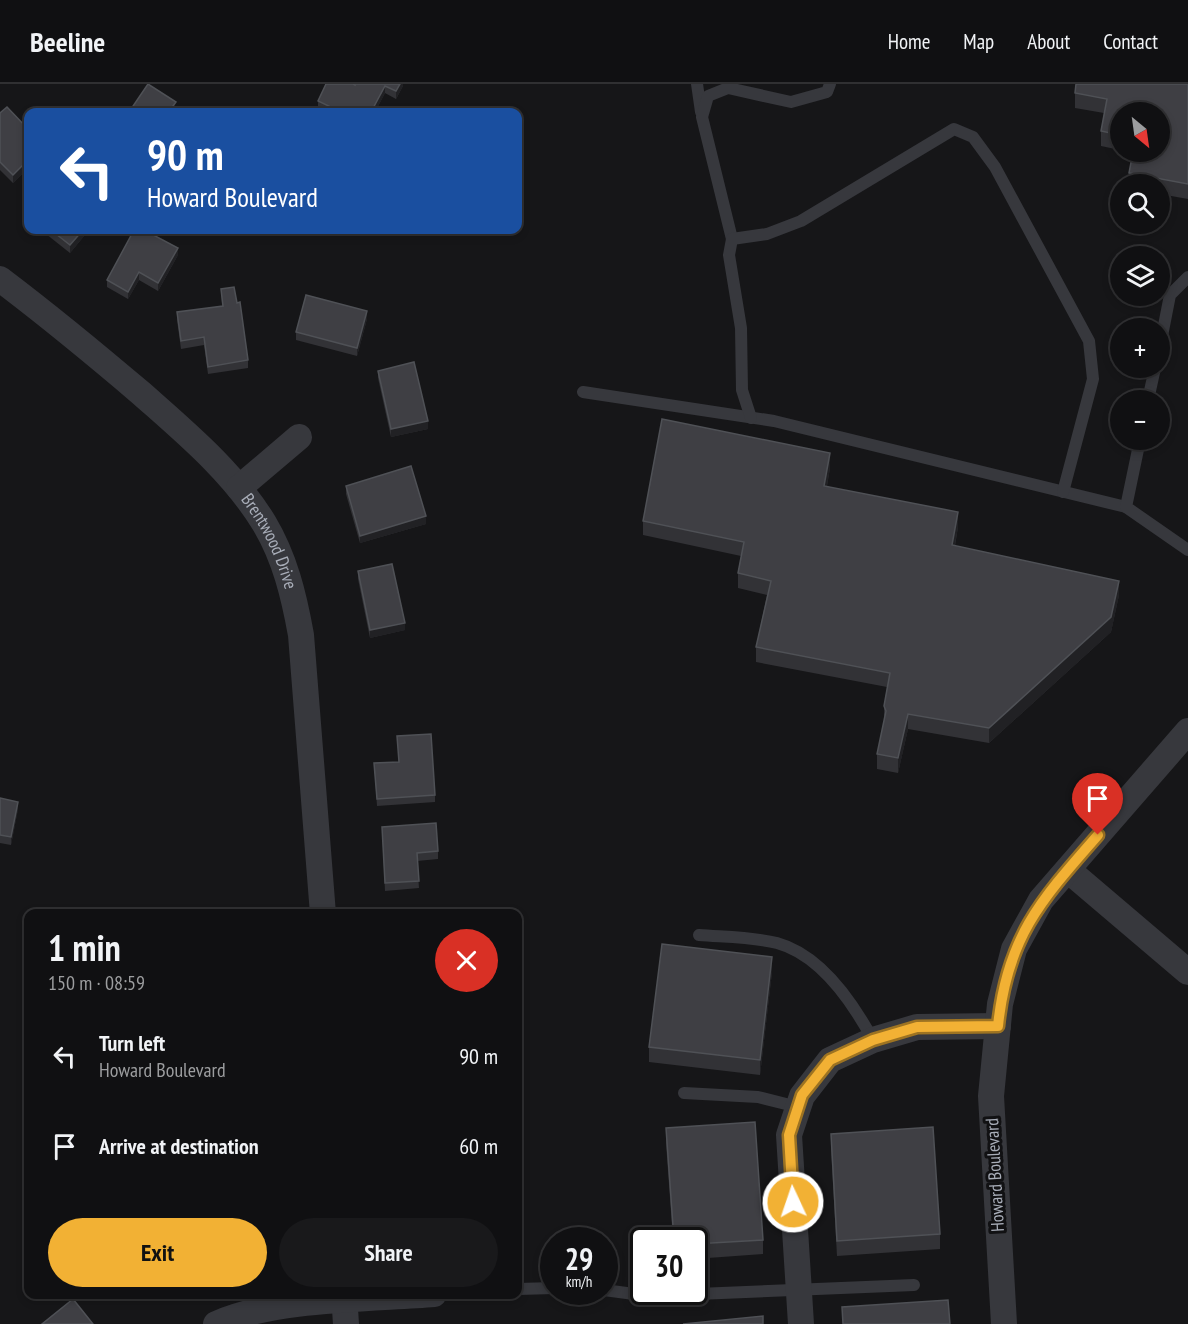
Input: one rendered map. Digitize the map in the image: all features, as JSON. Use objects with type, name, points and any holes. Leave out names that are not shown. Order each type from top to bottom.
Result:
[{"type":"street","name":"Brentwood Drive","points":[[0,279],[93,352],[179,427],[238,488],[264,523],[283,562],[294,596],[302,647],[323,909]]},
{"type":"street","points":[[238,488],[299,437]]},
{"type":"street","name":"Howard Boulevard","points":[[1004,1324],[991,1096],[1000,1004],[1014,949],[1041,900],[1188,731]]},
{"type":"street","points":[[1068,870],[1188,972]]},
{"type":"street","points":[[801,1324],[789,1135],[802,1095],[830,1060],[873,1040],[917,1027],[998,1026]]},
{"type":"street","points":[[216,1324],[236,1315],[259,1311],[345,1306],[397,1299]]},
{"type":"lane","points":[[697,84],[702,117],[732,239],[729,255],[741,328],[742,390],[751,418]]},
{"type":"lane","points":[[702,117],[708,96],[728,88],[791,102],[827,92],[830,84]]},
{"type":"lane","points":[[732,239],[767,234],[801,221],[954,129],[973,137],[995,167],[1089,341],[1093,379],[1063,492]]},
{"type":"lane","points":[[1165,318],[1170,295],[1188,278]]},
{"type":"lane","points":[[583,393],[774,421],[1126,507],[1188,550]]},
{"type":"lane","points":[[1126,507],[1138,450]]},
{"type":"lane","points":[[699,935],[777,943],[794,950],[815,965],[841,992],[862,1020],[873,1040]]},
{"type":"lane","points":[[684,1093],[758,1097],[798,1107]]},
{"type":"lane","points":[[618,1292],[648,1296],[914,1285]]},
{"type":"lane","points":[[522,1289],[540,1288]]},
{"type":"building","points":[[148,84],[176,102],[173,106],[176,108],[132,108]]},
{"type":"building","points":[[326,84],[400,84],[396,91],[385,86],[373,108],[333,108],[318,101]]},
{"type":"building","points":[[1076,84],[1188,84],[1188,184],[1170,181],[1170,174],[1129,173],[1131,162],[1170,162],[1170,102],[1110,102],[1110,133],[1101,131],[1107,99],[1075,93]]},
{"type":"building","points":[[7,107],[24,125],[24,164],[13,175],[0,162],[0,113]]},
{"type":"building","points":[[56,234],[80,234],[70,245]]},
{"type":"building","points":[[132,234],[152,234],[178,248],[158,283],[139,272],[128,292],[107,280]]},
{"type":"building","points":[[234,287],[237,303],[240,302],[248,360],[208,367],[204,337],[181,341],[177,312],[223,306],[221,289]]},
{"type":"building","points":[[306,295],[367,311],[357,348],[296,332]]},
{"type":"building","points":[[414,362],[428,421],[391,429],[378,371]]},
{"type":"building","points":[[662,419],[830,453],[824,486],[958,512],[952,545],[1119,581],[1111,617],[989,728],[908,714],[898,758],[877,754],[886,711],[884,706],[890,673],[756,647],[771,581],[738,573],[744,542],[643,521]]},
{"type":"building","points":[[411,466],[426,516],[360,536],[346,486]]},
{"type":"building","points":[[392,564],[405,623],[370,630],[358,571]]},
{"type":"building","points":[[431,734],[435,795],[377,799],[374,763],[399,762],[397,736]]},
{"type":"building","points":[[0,798],[18,802],[11,837],[0,835]]},
{"type":"building","points":[[436,823],[438,851],[417,853],[419,881],[385,883],[382,827]]},
{"type":"building","points":[[662,944],[772,957],[760,1060],[649,1047]]},
{"type":"building","points":[[755,1122],[763,1240],[708,1243],[708,1227],[673,1227],[666,1128]]},
{"type":"building","points":[[933,1127],[940,1234],[837,1241],[831,1134]]},
{"type":"building","points":[[73,1299],[93,1324],[42,1324]]},
{"type":"building","points":[[948,1300],[950,1324],[843,1324],[842,1307]]},
{"type":"building","points":[[763,1316],[763,1324],[683,1324]]},
{"type":"route","points":[[793,1202],[789,1135],[802,1095],[830,1060],[873,1040],[917,1027],[998,1026],[1000,1004],[1014,949],[1041,900],[1098,835]]}]
